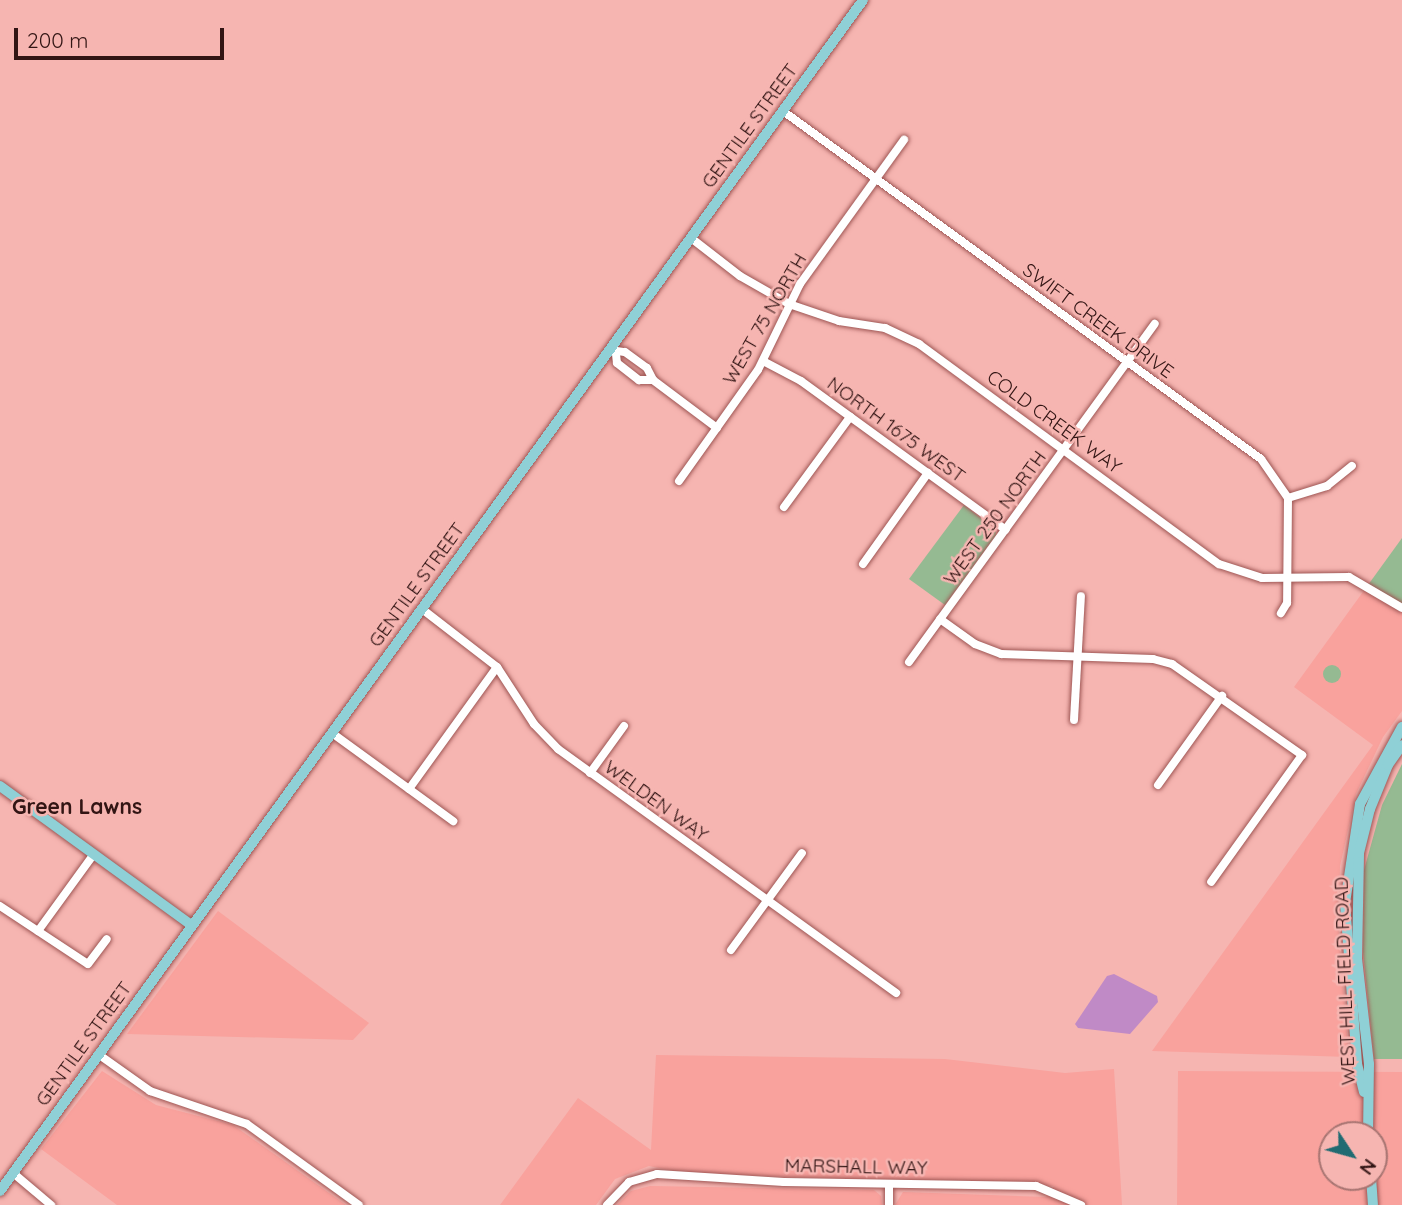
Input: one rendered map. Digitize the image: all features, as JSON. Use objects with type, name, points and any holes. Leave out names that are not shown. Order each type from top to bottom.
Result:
[{"type":"main road","name":"GENTILE STREET","points":[[0,1191],[191,925],[613,352],[691,238],[863,0]]},
{"type":"main road","name":"WEST HILL FIELD ROAD","points":[[1366,1099],[1357,1063],[1345,903],[1360,804],[1402,727]]},
{"type":"main road","name":"WEST HILL FIELD ROAD","points":[[1367,1121],[1369,1064],[1357,959],[1359,853],[1370,809],[1402,746]]},
{"type":"main road","points":[[0,786],[191,925]]},
{"type":"street","name":"SWIFT CREEK DRIVE","points":[[783,111],[1261,459],[1288,498]]},
{"type":"street","name":"WEST 75 NORTH","points":[[679,481],[763,361],[789,304],[904,140]]},
{"type":"street","name":"COLD CREEK WAY","points":[[691,238],[740,276],[789,304],[901,335],[1065,449],[1219,564],[1248,576],[1349,577],[1402,608]]},
{"type":"street","name":"WEST 250 NORTH","points":[[909,662],[1155,324]]},
{"type":"street","points":[[653,380],[639,380],[617,363],[613,352],[625,352],[647,368],[653,380],[717,428]]},
{"type":"street","name":"NORTH 1675 WEST","points":[[763,361],[801,381],[1006,530]]},
{"type":"street","points":[[784,507],[850,416]]},
{"type":"street","points":[[1281,613],[1287,603],[1288,498],[1346,480],[1352,466]]},
{"type":"street","points":[[863,564],[928,473]]},
{"type":"street","points":[[1074,720],[1081,596]]},
{"type":"street","name":"WELDEN WAY","points":[[422,609],[498,667],[534,724],[590,773],[896,993]]},
{"type":"street","points":[[940,619],[975,644],[1001,654],[1172,664],[1222,696],[1302,755],[1211,882]]},
{"type":"street","points":[[409,789],[498,667]]},
{"type":"street","points":[[1158,785],[1222,696]]},
{"type":"street","points":[[590,773],[624,726]]},
{"type":"street","points":[[332,733],[453,821]]},
{"type":"street","points":[[731,950],[802,853]]},
{"type":"street","points":[[38,931],[94,854]]},
{"type":"street","points":[[0,906],[88,964],[107,939]]},
{"type":"street","points":[[98,1054],[150,1091],[247,1124],[359,1205]]},
{"type":"street","points":[[13,1172],[51,1205]]},
{"type":"street","name":"MARSHALL WAY","points":[[607,1205],[629,1181],[657,1174],[889,1184],[1036,1186],[1081,1205]]},
{"type":"street","points":[[889,1184],[889,1205]]},
{"type":"shaded area","points":[[1368,585],[1402,608],[1402,711],[1383,737],[1356,794],[1340,866],[1338,923],[1349,1057],[1152,1051],[1373,745],[1294,687]]},
{"type":"shaded area","points":[[218,911],[369,1023],[353,1040],[127,1034]]},
{"type":"shaded area","points":[[1114,974],[1157,996],[1158,1002],[1130,1034],[1078,1028],[1075,1024],[1107,976]]},
{"type":"shaded area","points":[[656,1055],[945,1059],[1065,1073],[1114,1069],[1122,1205],[895,1205],[903,1192],[1046,1197],[1054,1186],[685,1173],[649,1166],[615,1179],[596,1205],[500,1205],[578,1098],[651,1150]]},
{"type":"shaded area","points":[[102,1071],[156,1105],[233,1125],[346,1205],[117,1205],[41,1149]]},
{"type":"shaded area","points":[[1178,1071],[1402,1072],[1402,1205],[1177,1205]]},
{"type":"shaded area","points":[[650,1186],[874,1190],[881,1196],[882,1205],[617,1205],[631,1191]]},
{"type":"green space","points":[[964,505],[995,529],[996,535],[945,605],[909,579]]},
{"type":"green space","points":[[1402,538],[1402,608],[1368,585]]},
{"type":"green space","points":[[1332,665],[1338,668],[1341,674],[1338,680],[1332,683],[1326,680],[1323,674],[1326,668]]},
{"type":"green space","points":[[1402,764],[1402,1059],[1374,1059],[1363,952],[1364,870],[1382,805]]},
{"type":"district","name":"Green Lawns","points":[[77,806]]}]
